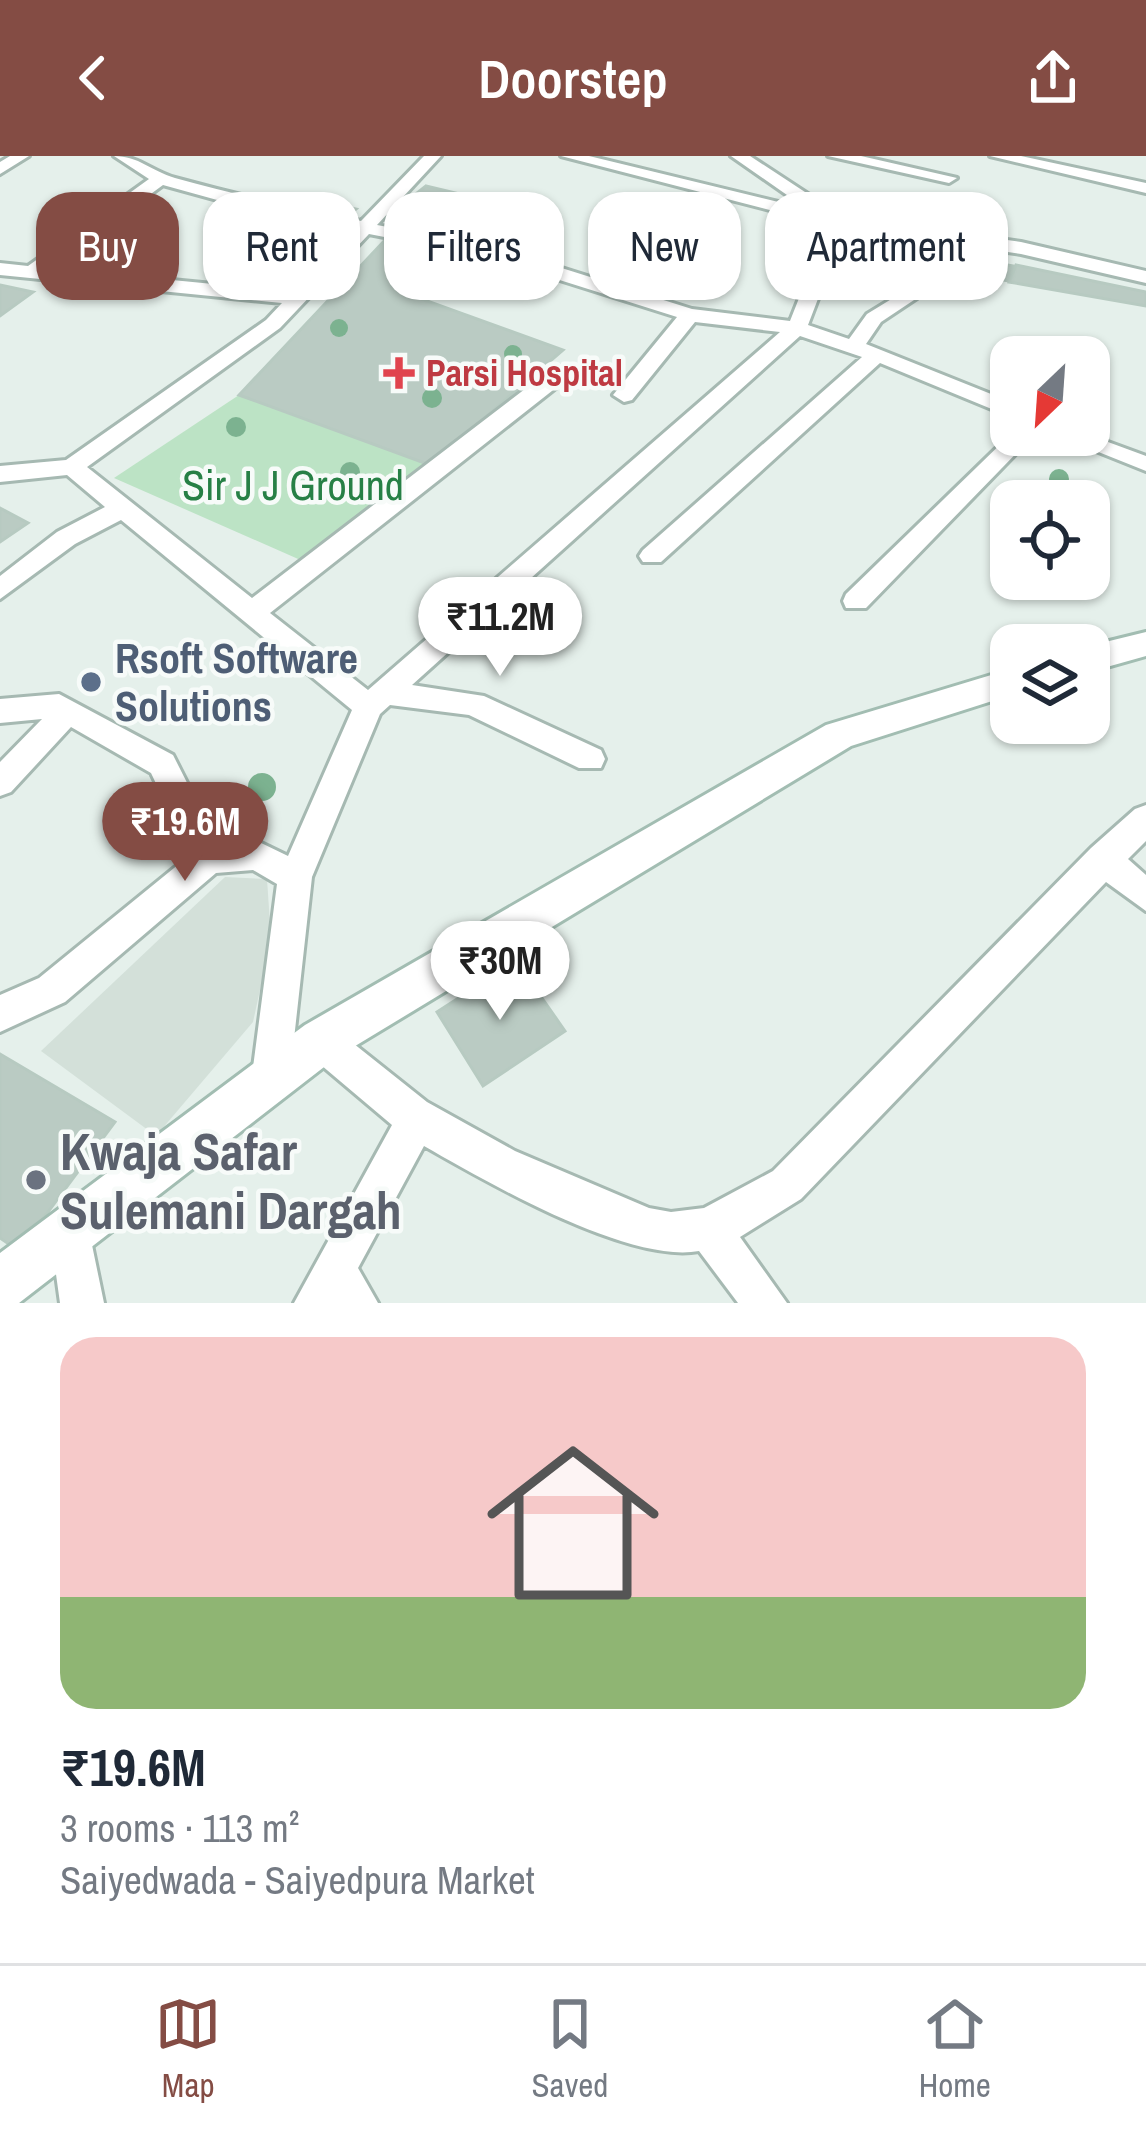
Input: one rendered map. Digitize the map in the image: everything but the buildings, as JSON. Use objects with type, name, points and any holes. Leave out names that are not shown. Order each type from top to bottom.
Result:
[{"type":"main road","points":[[1110,653],[1146,644]]},
{"type":"main road","points":[[0,1285],[321,1041],[839,735],[990,688]]},
{"type":"street","points":[[122,156],[160,178],[362,231],[491,253],[690,315],[797,328],[990,402]]},
{"type":"street","points":[[362,231],[433,156]]},
{"type":"street","points":[[569,156],[765,204]]},
{"type":"street","points":[[739,156],[793,192]]},
{"type":"street","points":[[836,156],[950,178]]},
{"type":"street","points":[[998,156],[1146,188]]},
{"type":"street","points":[[34,272],[160,178]]},
{"type":"street","points":[[1008,246],[1146,277]]},
{"type":"street","points":[[0,269],[203,289]]},
{"type":"street","points":[[0,474],[72,467],[273,324],[294,300]]},
{"type":"street","points":[[271,1075],[295,877],[375,700],[797,328],[808,300]]},
{"type":"street","points":[[652,556],[864,352],[874,318],[904,300]]},
{"type":"street","points":[[624,395],[690,315]]},
{"type":"street","points":[[251,613],[563,370]]},
{"type":"street","points":[[1110,451],[1146,464]]},
{"type":"street","points":[[856,601],[1002,456]]},
{"type":"street","points":[[72,467],[251,613],[375,700],[474,704],[590,759]]},
{"type":"street","points":[[0,590],[66,538],[123,508]]},
{"type":"street","points":[[0,711],[59,706],[162,764],[209,859]]},
{"type":"street","points":[[0,783],[68,711]]},
{"type":"street","points":[[321,1041],[417,1120],[618,1222],[667,1233],[708,1229],[744,1216],[787,1185],[1146,819]]},
{"type":"street","points":[[0,1013],[52,990],[209,859],[257,855],[295,877]]},
{"type":"street","points":[[1103,858],[1146,896]]},
{"type":"street","points":[[335,1292],[417,1120]]},
{"type":"street","points":[[708,1229],[765,1303]]},
{"type":"street","points":[[71,1231],[82,1303]]},
{"type":"shaded area","points":[[225,877],[267,879],[271,939],[253,1022],[156,1136],[41,1051]]},
{"type":"green space","name":"Sir J J Ground","points":[[239,395],[430,465],[305,562],[114,478]]},
{"type":"place","name":"Parsi Hospital","points":[[399,373]]},
{"type":"place","name":"Rsoft Software Solutions","points":[[91,682]]},
{"type":"place","name":"Kwaja Safar Sulemani Dargah","points":[[36,1180]]}]
